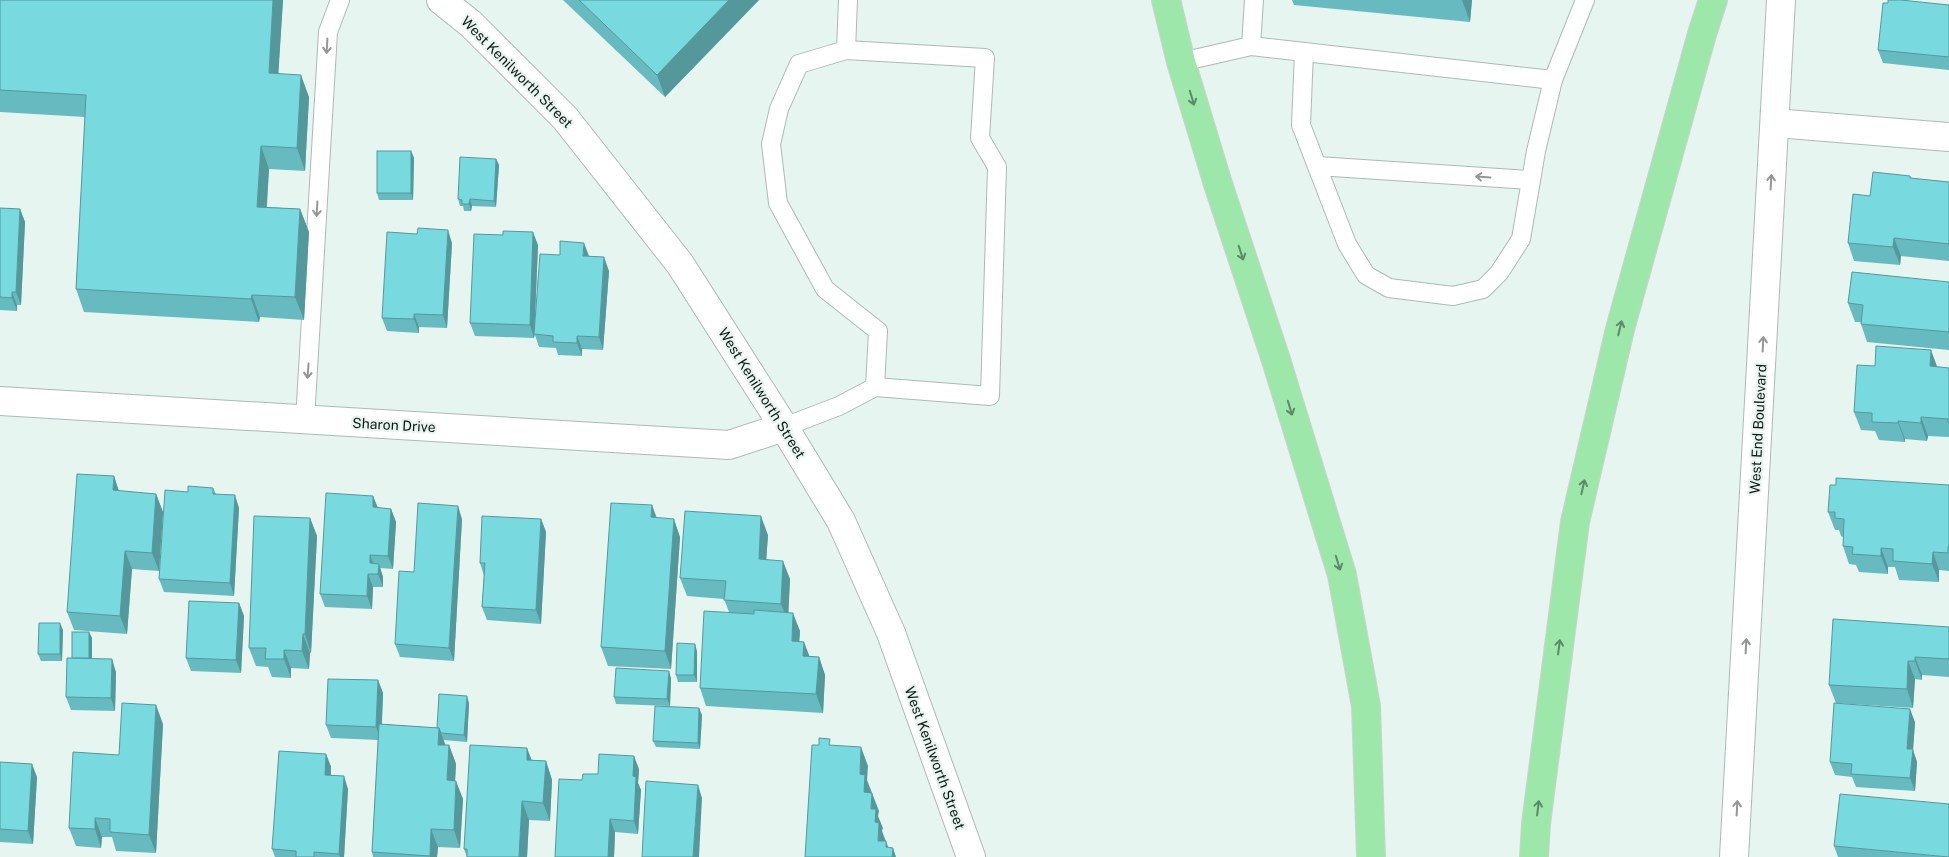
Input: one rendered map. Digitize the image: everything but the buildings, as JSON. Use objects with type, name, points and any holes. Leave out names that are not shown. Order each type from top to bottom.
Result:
[{"type":"highway","points":[[1166,0],[1218,184],[1276,360],[1342,574],[1366,706],[1371,857]]},
{"type":"highway","points":[[1534,857],[1536,824],[1575,522],[1620,329],[1713,0]]},
{"type":"street","name":"West Kenilworth Street","points":[[441,0],[472,24],[565,118],[680,264],[784,427],[841,521],[887,625],[971,857]]},
{"type":"street","name":"West End Boulevard","points":[[1734,857],[1781,0]]},
{"type":"street","points":[[1775,123],[1949,137]]},
{"type":"street","name":"Sharon Drive","points":[[0,401],[729,446],[784,427]]},
{"type":"lane","points":[[305,420],[328,32],[340,0]]},
{"type":"lane","points":[[846,50],[848,0]]},
{"type":"lane","points":[[1250,46],[1254,0]]},
{"type":"lane","points":[[1304,52],[1301,125],[1347,244],[1366,275],[1389,288],[1453,296],[1482,289],[1499,273],[1521,239],[1531,180],[1553,80],[1585,0]]},
{"type":"lane","points":[[1182,62],[1250,46],[1553,80]]},
{"type":"lane","points":[[784,427],[839,406],[875,387],[990,396],[997,167],[980,138],[985,58],[846,50],[799,64],[779,109],[771,144],[778,203],[825,289],[878,331],[875,387]]},
{"type":"lane","points":[[1317,166],[1531,180]]}]
